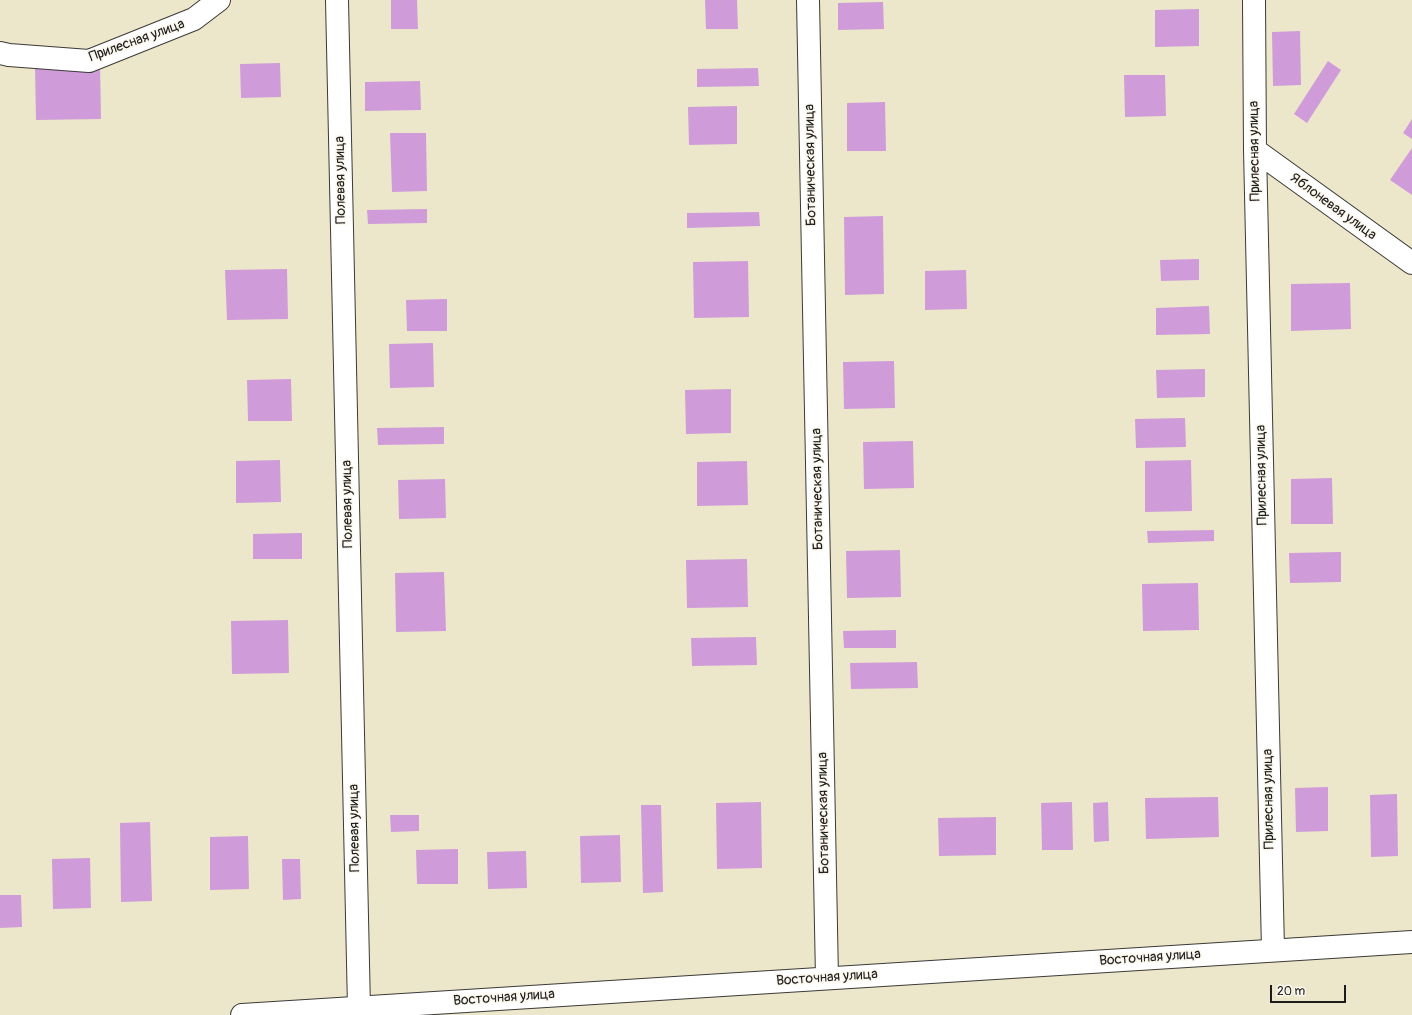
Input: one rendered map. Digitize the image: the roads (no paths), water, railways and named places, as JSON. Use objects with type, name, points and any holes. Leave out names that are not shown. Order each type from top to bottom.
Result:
[{"type":"street","name":"Прилесная улица","points":[[0,53],[90,61],[194,19],[219,0]]},
{"type":"street","name":"Полевая улица","points":[[337,0],[359,1008]]},
{"type":"street","name":"Ботаническая улица","points":[[808,0],[827,978]]},
{"type":"street","name":"Прилесная улица","points":[[1254,0],[1254,150],[1273,950]]},
{"type":"street","name":"Яблоневая улица","points":[[1254,150],[1412,263]]},
{"type":"street","name":"Восточная улица","points":[[242,1015],[1412,942]]}]
